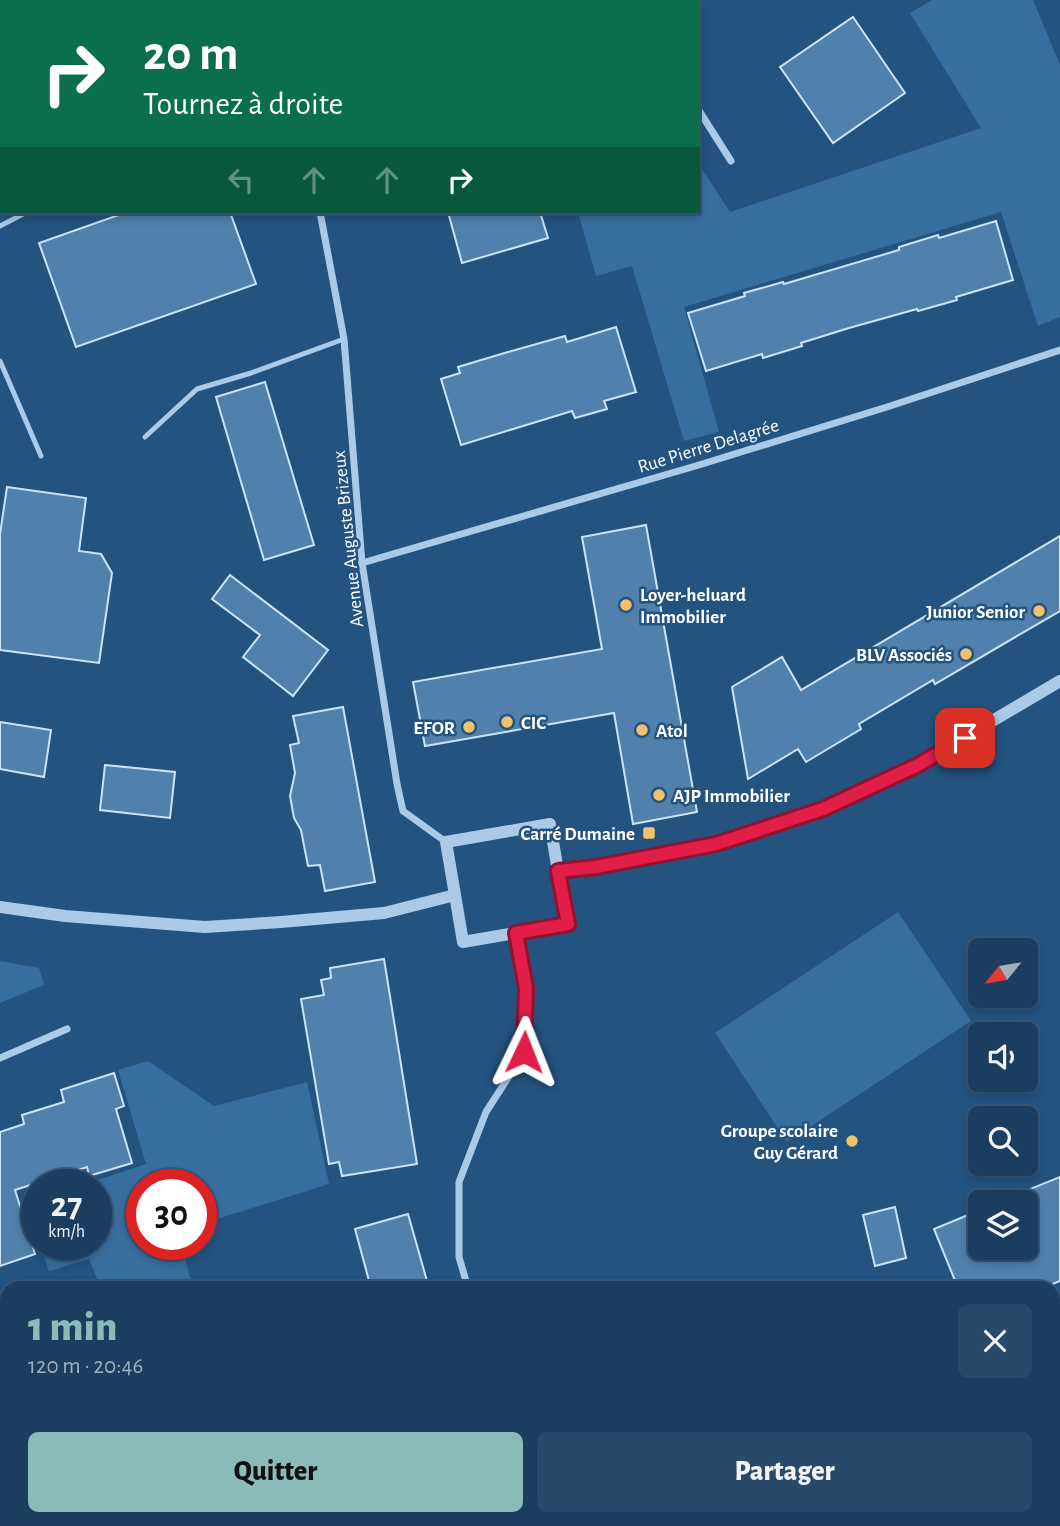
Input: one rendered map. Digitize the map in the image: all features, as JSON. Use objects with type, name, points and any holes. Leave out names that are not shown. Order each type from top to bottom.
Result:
[{"type":"street","points":[[700,112],[731,161]]},
{"type":"street","name":"Avenue Auguste Brizeux","points":[[320,214],[344,339],[362,563],[397,784],[403,810],[446,842]]},
{"type":"street","name":"Rue Pierre Delagrée","points":[[362,563],[699,465],[1060,350]]},
{"type":"street","points":[[558,871],[596,867],[716,844],[823,809],[918,765],[1060,681]]},
{"type":"street","points":[[550,824],[558,871],[568,924],[463,942],[446,842],[550,824]]},
{"type":"street","points":[[0,907],[65,916],[205,927],[384,913],[455,895]]},
{"type":"street","points":[[466,1281],[458,1257],[459,1182],[486,1112],[524,1052],[526,988],[516,933]]},
{"type":"street","points":[[0,1058],[67,1029]]},
{"type":"lane","points":[[0,226],[23,214]]},
{"type":"lane","points":[[145,438],[197,389],[251,373],[344,339]]},
{"type":"lane","points":[[0,361],[41,456]]},
{"type":"shaded area","points":[[932,0],[1033,0],[1060,65],[1060,317],[1038,326],[1001,212],[684,307],[719,432],[684,441],[632,266],[596,276],[579,214],[700,214],[700,166],[730,212],[981,128],[910,13]]},
{"type":"shaded area","points":[[898,912],[971,1021],[787,1142],[715,1033]]},
{"type":"shaded area","points":[[0,961],[39,968],[44,985],[0,1003]]},
{"type":"shaded area","points":[[148,1061],[214,1106],[307,1082],[329,1184],[217,1219],[217,1169],[131,1169],[146,1164],[118,1070]]},
{"type":"shaded area","points":[[126,1171],[126,1260],[185,1260],[191,1281],[98,1281],[89,1260],[112,1260],[112,1175]]},
{"type":"shaded area","points":[[45,1260],[86,1260],[49,1271]]},
{"type":"building","points":[[853,17],[905,93],[833,143],[780,67]]},
{"type":"building","points":[[121,214],[231,214],[256,284],[76,347],[39,243]]},
{"type":"building","points":[[449,214],[541,214],[548,238],[462,263]]},
{"type":"building","points":[[996,221],[1013,280],[956,297],[957,300],[849,328],[763,358],[762,354],[706,371],[688,313],[745,296],[744,293],[899,250],[899,247],[938,235],[939,238]]},
{"type":"building","points":[[616,327],[636,392],[604,401],[607,409],[575,418],[572,411],[461,445],[441,379],[460,373],[458,367],[508,352],[565,336],[567,342]]},
{"type":"building","points":[[265,382],[314,545],[264,560],[216,397]]},
{"type":"building","points":[[7,487],[86,498],[79,551],[101,554],[112,573],[99,663],[0,650],[0,534]]},
{"type":"building","points":[[646,525],[697,812],[633,824],[614,713],[425,746],[413,682],[602,649],[582,537]]},
{"type":"building","points":[[1060,536],[1060,611],[935,684],[933,680],[859,724],[861,729],[806,762],[798,749],[748,779],[732,687],[782,657],[801,690]]},
{"type":"building","points":[[230,575],[328,650],[293,696],[243,657],[260,635],[212,599]]},
{"type":"building","points":[[343,707],[375,882],[325,891],[320,865],[308,866],[301,830],[294,818],[290,796],[295,773],[290,745],[299,743],[293,716]]},
{"type":"building","points":[[0,722],[51,730],[44,777],[0,769]]},
{"type":"building","points":[[105,765],[175,772],[170,818],[100,810]]},
{"type":"building","points":[[384,959],[417,1164],[342,1176],[339,1162],[329,1164],[301,999],[324,995],[321,980],[331,978],[330,968]]},
{"type":"building","points":[[114,1073],[124,1106],[116,1109],[132,1163],[112,1169],[21,1169],[21,1188],[15,1190],[21,1209],[21,1259],[0,1266],[0,1132],[24,1124],[22,1115],[64,1102],[61,1090]]},
{"type":"building","points":[[1060,1177],[1060,1281],[955,1281],[934,1229],[968,1215],[968,1260],[1038,1260],[1038,1190],[1028,1190]]},
{"type":"building","points":[[895,1207],[906,1258],[875,1266],[863,1215]]},
{"type":"building","points":[[408,1214],[427,1281],[369,1281],[355,1229]]},
{"type":"place","name":"Loyer-heluard Immobilier","points":[[626,605]]},
{"type":"place","name":"Junior Senior","points":[[1039,611]]},
{"type":"place","name":"BLV Associés","points":[[966,654]]},
{"type":"place","name":"CIC","points":[[507,722]]},
{"type":"place","name":"EFOR","points":[[469,727]]},
{"type":"place","name":"Atol","points":[[642,730]]},
{"type":"place","name":"AJP Immobilier","points":[[659,795]]},
{"type":"place","name":"Carré Dumaine","points":[[649,833]]},
{"type":"place","name":"Groupe scolaire Guy Gérard","points":[[852,1141]]},
{"type":"route","points":[[524,1052],[526,988],[516,933],[568,924],[558,871],[596,867],[716,844],[759,830],[823,809],[918,765],[965,738]]}]
